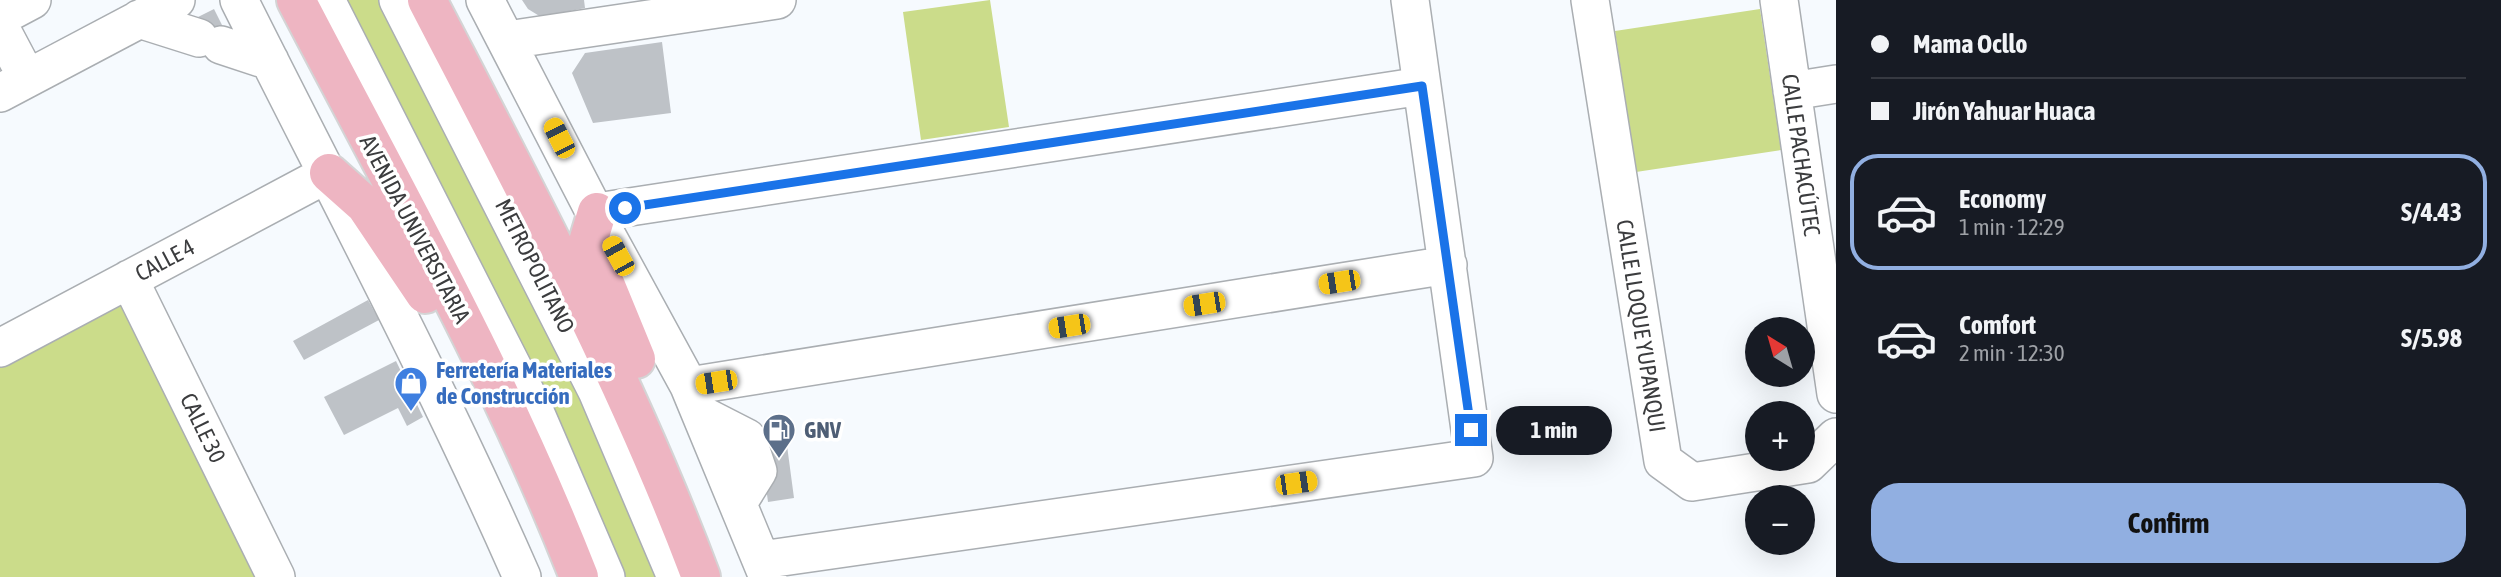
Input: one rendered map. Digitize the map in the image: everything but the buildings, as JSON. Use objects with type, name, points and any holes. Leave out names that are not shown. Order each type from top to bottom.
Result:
[{"type":"main road","name":"AVENIDA UNIVERSITARIA","points":[[296,0],[482,358],[548,497],[579,577]]},
{"type":"main road","points":[[427,0],[546,230],[643,434],[701,577]]},
{"type":"main road","points":[[329,173],[365,205],[441,317],[482,358]]},
{"type":"main road","points":[[597,212],[588,242],[636,359],[643,434]]},
{"type":"street","points":[[0,17],[32,0]]},
{"type":"street","points":[[0,27],[14,85],[176,0]]},
{"type":"street","points":[[239,0],[329,173],[453,425],[522,577]]},
{"type":"street","points":[[326,0],[533,407],[606,577]]},
{"type":"street","name":"METROPOLITANO","points":[[398,0],[597,391],[676,577]]},
{"type":"street","points":[[485,0],[696,400],[764,568],[1475,458],[1410,0]]},
{"type":"street","points":[[508,40],[777,0]]},
{"type":"street","name":"CALLE LLOQUE YUPANQUI","points":[[1590,0],[1662,461],[1692,482],[1808,464],[1836,437]]},
{"type":"street","name":"CALLE PACHACÚTEC","points":[[1779,0],[1836,394]]},
{"type":"street","points":[[139,19],[270,61]]},
{"type":"street","points":[[1792,91],[1836,84]]},
{"type":"street","points":[[597,212],[1422,86]]},
{"type":"street","name":"CALLE 4","points":[[0,348],[329,173]]},
{"type":"street","points":[[696,400],[1448,265]]},
{"type":"street","name":"CALLE 30","points":[[130,279],[276,577]]},
{"type":"green space","points":[[339,0],[385,0],[458,138],[665,577],[619,577]]},
{"type":"green space","points":[[990,0],[1009,127],[921,140],[903,12]]},
{"type":"green space","points":[[1760,9],[1781,150],[1636,172],[1615,31]]},
{"type":"green space","points":[[127,300],[261,577],[0,577],[0,366]]},
{"type":"place","name":"Ferretería Materiales de Construcción","points":[[411,413]]},
{"type":"place","name":"GNV","points":[[779,460]]},
{"type":"route","points":[[625,208],[1422,86],[1471,430]]}]
